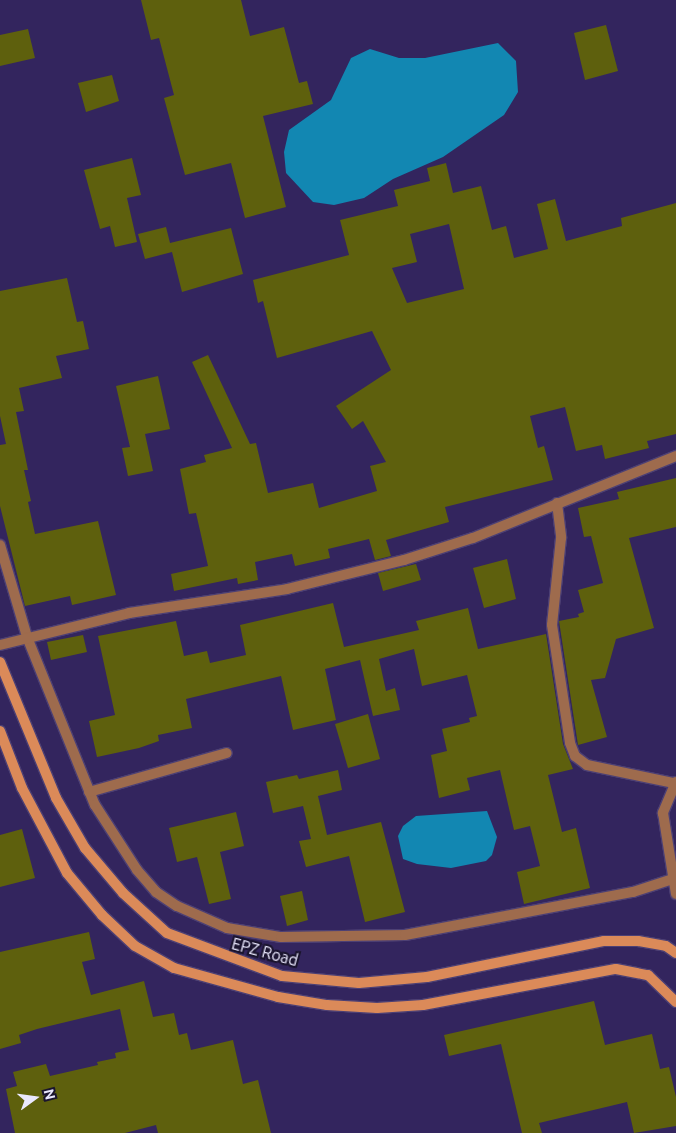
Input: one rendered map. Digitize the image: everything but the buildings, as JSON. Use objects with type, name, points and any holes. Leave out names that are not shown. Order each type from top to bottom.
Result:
[{"type":"main road","name":"EPZ Road","points":[[0,662],[56,798],[85,848],[123,893],[167,933],[282,976],[359,983],[428,977],[604,941],[638,940],[666,946],[676,953]]},
{"type":"main road","points":[[0,731],[22,788],[67,873],[102,915],[136,946],[174,968],[278,997],[327,1005],[377,1008],[423,1005],[616,969],[648,974],[676,1002]]},
{"type":"street","points":[[0,645],[128,613],[287,588],[404,560],[473,538],[676,456]]},
{"type":"street","points":[[557,503],[561,538],[552,624],[570,743],[575,756],[587,765],[675,783],[663,813],[676,894]]},
{"type":"street","points":[[0,545],[27,637],[89,792],[137,870],[156,892],[177,906],[227,928],[281,937],[405,935],[634,892],[674,879]]},
{"type":"street","points":[[89,792],[227,753]]},
{"type":"water","points":[[498,43],[516,61],[518,92],[504,115],[443,157],[393,179],[364,198],[334,205],[313,202],[286,173],[284,152],[289,130],[331,100],[351,58],[370,49],[399,58],[425,58]]},
{"type":"water","points":[[487,811],[497,837],[492,855],[486,861],[451,868],[417,864],[403,859],[398,836],[403,826],[416,816]]}]
